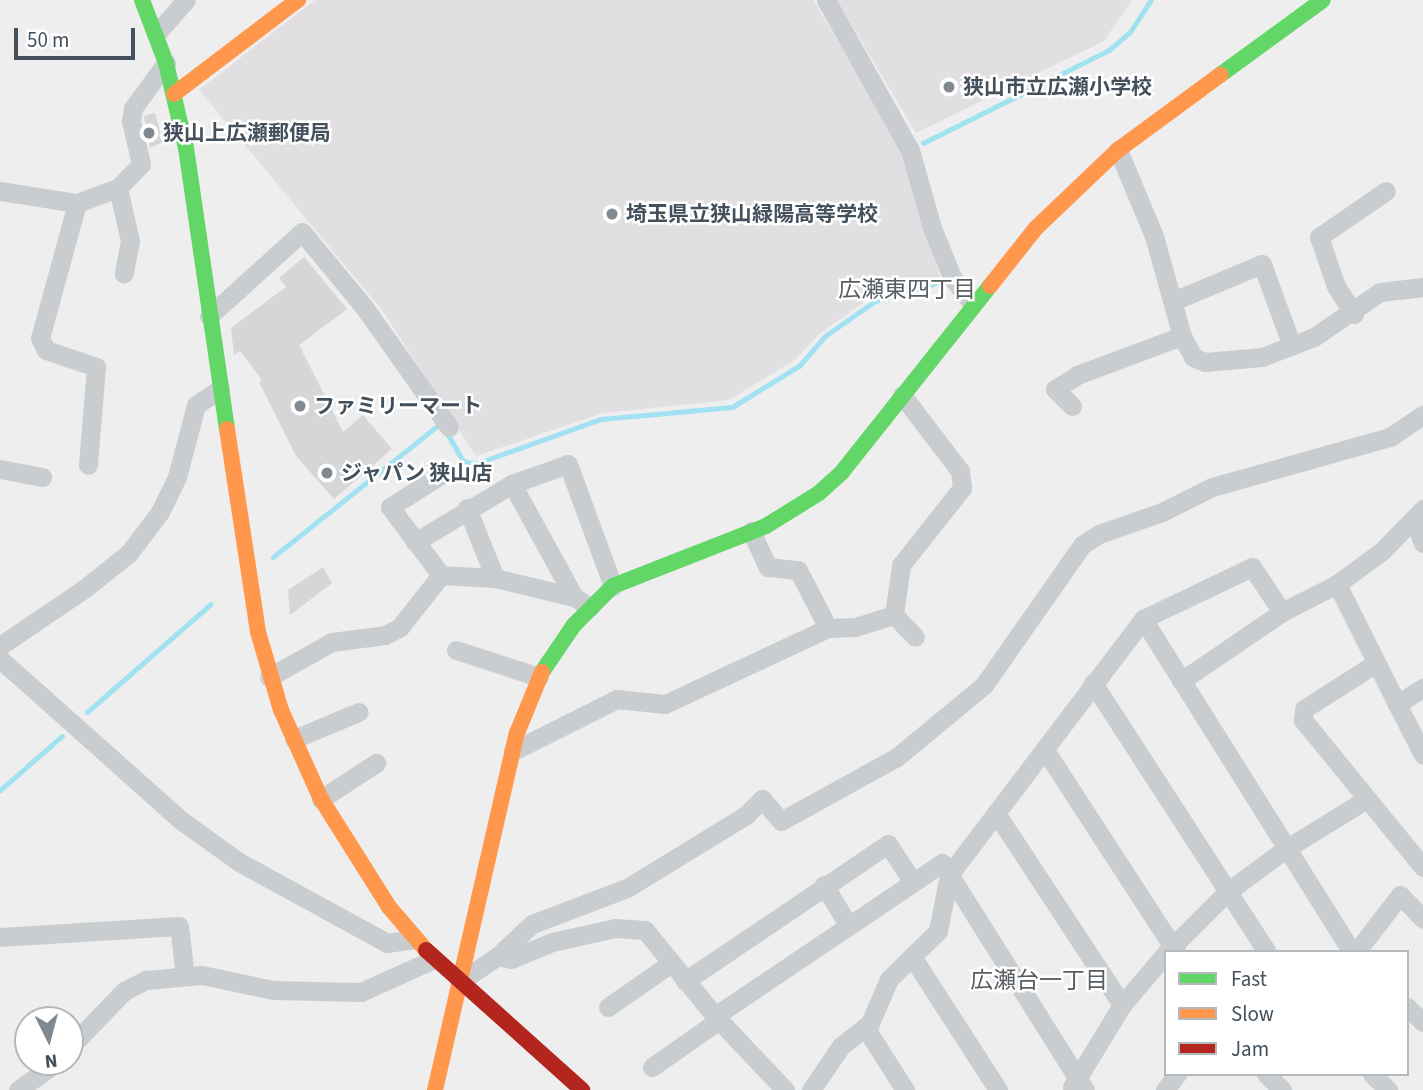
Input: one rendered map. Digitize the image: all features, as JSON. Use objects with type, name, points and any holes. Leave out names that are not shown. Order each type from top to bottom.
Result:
[{"type":"street","points":[[142,0],[166,63],[174,94],[257,632],[269,677],[294,739],[321,799],[360,867],[415,939],[458,982],[582,1090]]},
{"type":"street","points":[[156,34],[186,0]]},
{"type":"street","points":[[174,94],[299,0]]},
{"type":"street","points":[[826,0],[911,150],[937,240],[952,277],[972,304]]},
{"type":"street","points":[[435,1090],[513,751],[540,677],[582,602],[613,586],[751,531],[819,493],[842,472],[972,304],[1036,228],[1118,150],[1323,0]]},
{"type":"street","points":[[0,191],[77,203],[118,188],[141,164],[131,121],[133,108],[166,63]]},
{"type":"street","points":[[1118,150],[1154,236],[1182,336],[1192,357],[1205,362],[1262,357],[1292,346],[1354,314],[1380,292],[1423,287]]},
{"type":"street","points":[[118,188],[130,241],[124,273]]},
{"type":"street","points":[[1354,314],[1336,286],[1319,237],[1386,191]]},
{"type":"street","points":[[77,203],[40,338],[46,350],[96,367],[88,465]]},
{"type":"street","points":[[209,316],[302,232],[364,307],[449,427]]},
{"type":"street","points":[[1174,301],[1262,264],[1292,346]]},
{"type":"street","points":[[1072,406],[1055,389],[1077,375],[1182,336]]},
{"type":"street","points":[[0,646],[84,589],[129,553],[160,512],[177,477],[196,405],[220,389]]},
{"type":"street","points":[[894,615],[901,565],[961,488],[960,471],[902,395]]},
{"type":"street","points":[[458,982],[498,956],[532,924],[627,888],[746,815],[762,799],[781,821],[897,757],[984,685],[1082,545],[1099,534],[1162,512],[1212,487],[1390,437],[1423,415]]},
{"type":"street","points":[[415,542],[467,508],[512,484],[568,464],[613,586]]},
{"type":"street","points":[[0,468],[42,477]]},
{"type":"street","points":[[439,476],[390,507],[441,575],[495,578],[582,602]]},
{"type":"street","points":[[512,484],[582,602]]},
{"type":"street","points":[[467,508],[495,578]]},
{"type":"street","points":[[1181,681],[1282,612],[1337,584],[1382,551],[1423,509]]},
{"type":"street","points":[[1423,524],[1418,530],[1423,543]]},
{"type":"street","points":[[751,531],[768,567],[798,570],[828,628]]},
{"type":"street","points":[[811,1090],[841,1046],[865,1027],[889,979],[938,932],[949,875],[1143,619],[1252,567],[1282,612]]},
{"type":"street","points":[[269,677],[332,642],[385,635],[400,627],[441,575]]},
{"type":"street","points":[[1337,584],[1423,755]]},
{"type":"street","points":[[513,751],[617,699],[665,704],[828,628],[855,627],[894,615]]},
{"type":"street","points":[[894,615],[915,637]]},
{"type":"street","points":[[1143,619],[1284,849],[1353,950]]},
{"type":"street","points":[[456,650],[540,677]]},
{"type":"street","points":[[0,659],[182,821],[239,862],[387,943],[415,939]]},
{"type":"street","points":[[1376,663],[1304,709],[1303,720],[1365,800],[1423,867]]},
{"type":"street","points":[[1093,683],[1266,950]]},
{"type":"street","points":[[1397,704],[1423,688]]},
{"type":"street","points":[[294,739],[359,712]]},
{"type":"street","points":[[1045,750],[1169,950]]},
{"type":"street","points":[[321,799],[376,763]]},
{"type":"street","points":[[1171,950],[1227,892],[1284,849],[1365,800]]},
{"type":"street","points":[[996,813],[1122,1005]]},
{"type":"street","points":[[685,981],[888,844],[912,881]]},
{"type":"street","points":[[652,1067],[847,923],[942,863],[1078,1086]]},
{"type":"street","points":[[824,885],[847,923]]},
{"type":"street","points":[[1356,950],[1399,895],[1423,919]]},
{"type":"street","points":[[0,937],[179,926],[185,976]]},
{"type":"street","points":[[498,956],[511,959],[552,942],[615,928],[645,930],[717,1018],[785,1090]]},
{"type":"street","points":[[913,958],[998,1090]]},
{"type":"street","points":[[1078,1086],[1122,1005],[1164,958]]},
{"type":"street","points":[[84,1032],[124,991],[146,980],[185,976],[273,989],[361,992],[435,959]]},
{"type":"street","points":[[608,1007],[671,963]]},
{"type":"street","points":[[1409,1009],[1423,1022]]},
{"type":"street","points":[[865,1027],[905,1090]]},
{"type":"street","points":[[18,1090],[38,1076]]},
{"type":"street","points":[[1374,1076],[1388,1090]]},
{"type":"street","points":[[1265,1079],[1282,1090]]},
{"type":"shaded area","name":"埼玉県立狭山緑陽高等学校","points":[[315,0],[813,0],[902,148],[941,280],[872,296],[819,334],[796,359],[729,400],[603,413],[476,456],[382,310],[199,90]]},
{"type":"shaded area","name":"狭山市立広瀬小学校","points":[[837,0],[1132,0],[1104,41],[916,133]]},
{"type":"building","points":[[155,113],[163,142],[150,148],[144,116]]},
{"type":"building","points":[[304,257],[347,309],[299,345],[343,432],[363,415],[392,449],[334,499],[296,456],[259,382],[262,380],[240,351],[234,355],[231,328],[286,287],[279,278]]},
{"type":"building","points":[[323,567],[332,583],[290,615],[288,590]]},
{"type":"waterway","points":[[923,143],[1109,50],[1130,32],[1151,0]]},
{"type":"waterway","points":[[273,557],[441,423],[463,461],[475,464],[601,419],[732,407],[799,366],[825,336],[875,301],[943,281]]},
{"type":"waterway","points":[[87,712],[211,604]]},
{"type":"waterway","points":[[0,790],[62,736]]},
{"type":"traffic: fast","points":[[142,0],[166,63],[186,148],[227,429]]},
{"type":"traffic: fast","points":[[1220,75],[1323,0]]},
{"type":"traffic: fast","points":[[542,672],[574,625],[613,586],[766,526],[819,493],[842,472],[990,286]]},
{"type":"traffic: slow","points":[[174,94],[298,0]]},
{"type":"traffic: slow","points":[[990,286],[1036,228],[1118,150],[1220,75]]},
{"type":"traffic: slow","points":[[227,429],[258,632],[281,710],[321,799],[389,907],[426,950]]},
{"type":"traffic: slow","points":[[435,1090],[517,733],[542,672]]},
{"type":"traffic: jam","points":[[426,950],[582,1090]]},
{"type":"place","name":"狭山市立広瀬小学校","points":[[949,87]]},
{"type":"place","name":"狭山上広瀬郵便局","points":[[149,133]]},
{"type":"place","name":"埼玉県立狭山緑陽高等学校","points":[[612,214]]},
{"type":"place","name":"ファミリーマート","points":[[300,406]]},
{"type":"place","name":"ジャパン 狭山店","points":[[327,473]]},
{"type":"district","name":"広瀬東四丁目","points":[[907,290]]},
{"type":"district","name":"広瀬台一丁目","points":[[1039,981]]}]
